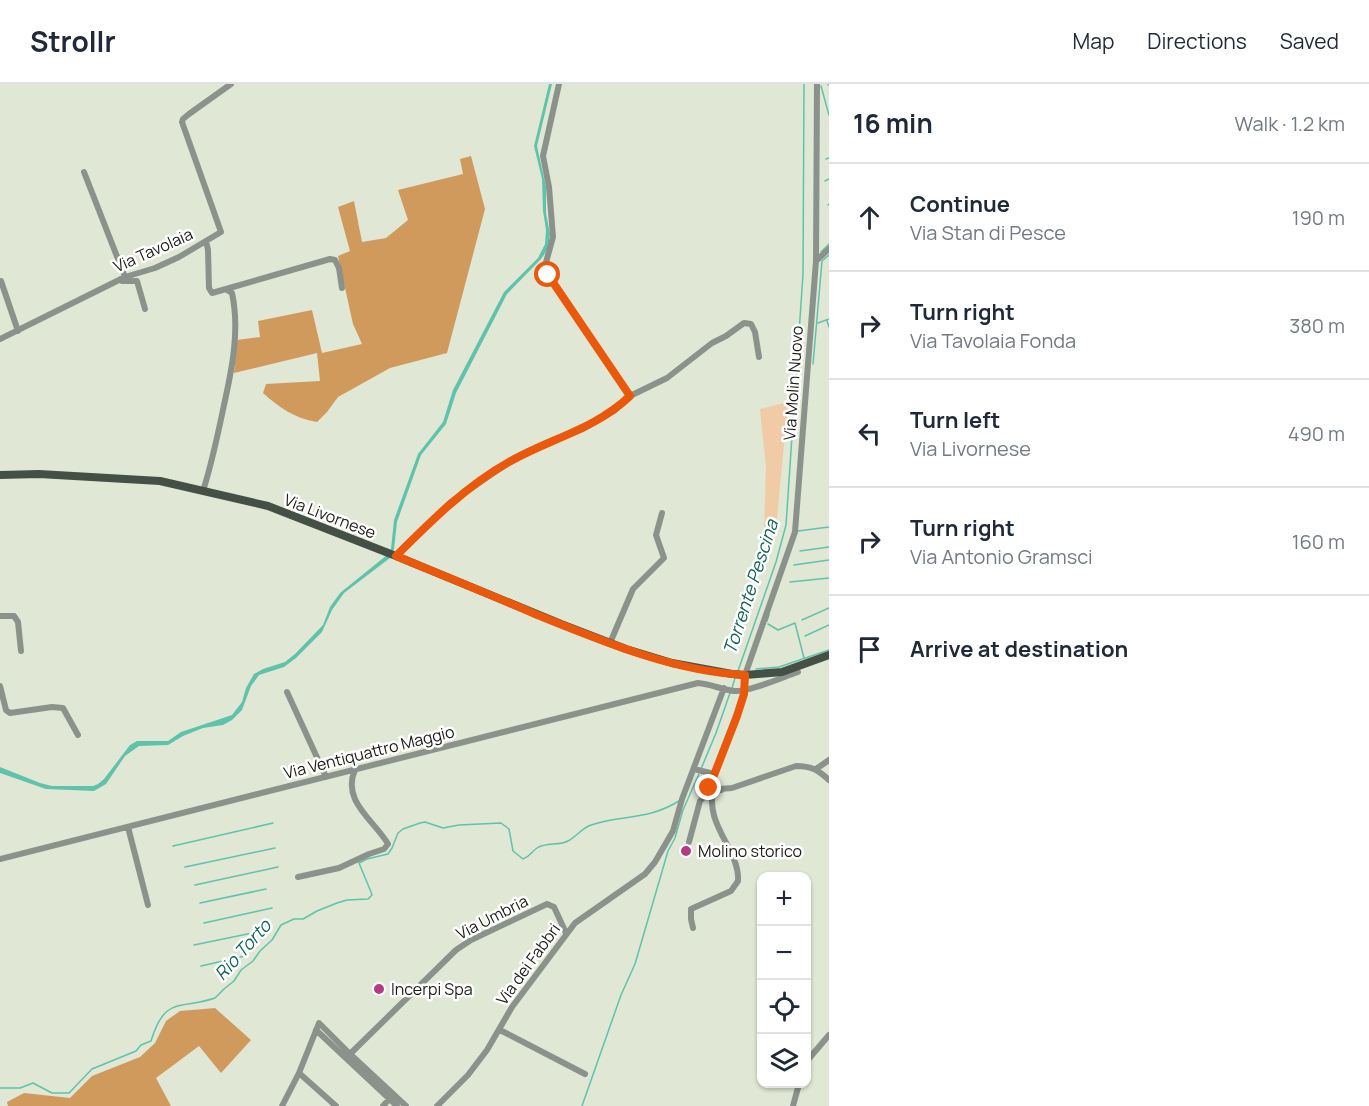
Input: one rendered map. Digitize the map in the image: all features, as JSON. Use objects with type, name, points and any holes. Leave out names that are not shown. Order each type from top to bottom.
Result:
[{"type":"main road","name":"Via Livornese","points":[[0,475],[39,474],[160,481],[268,506],[610,643],[672,663],[739,675],[782,672],[829,655]]},
{"type":"street","name":"Via Tavolaia","points":[[0,339],[125,277],[155,268],[179,257],[221,232],[182,122],[189,114],[231,84]]},
{"type":"street","points":[[558,84],[543,156],[549,187],[553,237],[545,266],[548,275],[630,396]]},
{"type":"street","name":"Via Molin Nuovo","points":[[689,842],[700,801],[712,789],[714,774],[741,703],[744,690],[739,675],[795,532],[816,261],[817,84]]},
{"type":"street","points":[[84,172],[125,277]]},
{"type":"street","points":[[206,241],[210,291],[216,293],[330,259],[335,260],[339,268],[342,288]]},
{"type":"street","points":[[816,261],[829,249]]},
{"type":"street","points":[[1,281],[18,331]]},
{"type":"street","points":[[117,281],[137,281],[145,309]]},
{"type":"street","points":[[203,491],[216,450],[231,376],[236,329],[232,293],[227,290]]},
{"type":"street","points":[[395,555],[452,502],[507,463],[540,446],[584,429],[614,411],[630,396],[667,378],[712,342],[726,336],[744,323],[751,324],[755,332],[759,357]]},
{"type":"street","points":[[610,643],[633,589],[664,558],[656,534],[662,513]]},
{"type":"street","points":[[0,616],[14,616],[18,622],[21,651]]},
{"type":"street","name":"Via Ventiquattro Maggio","points":[[0,859],[698,683],[744,690],[798,672]]},
{"type":"street","points":[[0,686],[6,710],[10,712],[52,707],[63,708],[78,735]]},
{"type":"street","name":"Via dei Fabbri","points":[[437,1106],[468,1075],[500,1030],[512,1007],[566,933],[592,909],[645,874],[655,862],[673,831],[682,799],[728,689]]},
{"type":"street","points":[[287,692],[327,777]]},
{"type":"street","points":[[816,769],[829,760]]},
{"type":"street","points":[[693,928],[691,909],[731,891],[738,881],[735,864],[713,813],[712,789],[732,788],[796,766],[808,765],[829,780]]},
{"type":"street","points":[[695,769],[714,774]]},
{"type":"street","points":[[298,877],[339,868],[384,849],[388,844],[355,801],[352,776],[355,770]]},
{"type":"street","points":[[128,827],[148,905]]},
{"type":"street","name":"Via Umbria","points":[[350,1054],[456,950],[471,940],[547,904],[554,907],[566,933]]},
{"type":"street","points":[[282,1106],[299,1073],[319,1023],[392,1097],[397,1106]]},
{"type":"street","points":[[316,1030],[392,1097],[406,1106]]},
{"type":"street","points":[[500,1030],[585,1074]]},
{"type":"street","points":[[811,1057],[829,1035]]},
{"type":"street","points":[[299,1073],[336,1106]]},
{"type":"street","points":[[793,1106],[798,1088]]},
{"type":"street","points":[[383,1106],[392,1097]]},
{"type":"shaded area","points":[[471,156],[485,209],[447,353],[390,368],[338,397],[317,422],[288,412],[263,393],[266,384],[320,381],[317,353],[234,373],[237,340],[260,337],[258,321],[312,310],[322,353],[362,344],[353,324],[338,256],[350,251],[338,207],[354,201],[362,242],[386,238],[408,220],[398,190],[463,174],[460,159]]},
{"type":"shaded area","points":[[788,402],[776,529],[772,543],[764,533],[766,467],[760,409]]},
{"type":"shaded area","points":[[215,1008],[251,1040],[221,1073],[199,1046],[156,1078],[171,1106],[8,1106],[7,1102],[24,1093],[70,1098],[92,1076],[140,1057],[155,1043],[166,1021],[180,1011]]},
{"type":"water","points":[[549,84],[552,84],[537,146],[546,187],[546,213],[550,234],[548,249],[507,294],[456,393],[446,424],[421,455],[397,522],[394,549],[390,558],[344,593],[332,610],[322,632],[296,658],[284,667],[259,675],[251,686],[242,710],[223,725],[203,728],[168,745],[139,746],[125,756],[106,784],[94,791],[46,789],[0,773],[0,767],[52,786],[93,786],[104,779],[130,745],[137,741],[168,741],[181,732],[232,715],[242,702],[246,688],[254,674],[285,662],[295,654],[323,625],[330,607],[340,593],[387,555],[391,549],[394,520],[418,454],[443,422],[453,390],[504,292],[538,258],[545,244],[542,179],[534,146]]},
{"type":"waterway","name":"Torrente Pescina","points":[[738,671],[776,562],[786,525],[803,274],[804,84]]},
{"type":"waterway","points":[[821,86],[829,115]]},
{"type":"waterway","points":[[825,181],[829,179]]},
{"type":"waterway","points":[[821,252],[829,244]]},
{"type":"waterway","points":[[813,364],[822,261],[829,255]]},
{"type":"waterway","points":[[818,323],[829,319]]},
{"type":"waterway","points":[[827,321],[829,327]]},
{"type":"waterway","points":[[798,531],[829,527]]},
{"type":"waterway","points":[[800,551],[829,547]]},
{"type":"waterway","points":[[794,565],[829,560]]},
{"type":"waterway","points":[[790,582],[829,578]]},
{"type":"waterway","points":[[802,620],[829,608]]},
{"type":"waterway","points":[[767,621],[769,615]]},
{"type":"waterway","points":[[768,624],[778,630],[795,623],[804,658]]},
{"type":"waterway","points":[[805,636],[829,625]]},
{"type":"waterway","points":[[756,669],[779,667],[829,650]]},
{"type":"waterway","name":"Torrente Pescina","points":[[732,688],[735,678]]},
{"type":"waterway","name":"Torrente Pescina","points":[[701,769],[730,693]]},
{"type":"waterway","name":"Torrente Pescina","points":[[582,1106],[621,995],[635,964],[668,851],[699,774]]},
{"type":"waterway","name":"Rio Torto","points":[[0,1088],[20,1088],[33,1083],[52,1093],[69,1093],[92,1069],[136,1051],[141,1045],[151,1041],[156,1026],[168,1010],[215,998],[272,940],[281,925],[294,919],[303,919],[347,900],[368,899],[372,895],[359,863],[388,854],[398,833],[403,829],[425,822],[443,828],[501,823],[509,829],[513,851],[523,859],[541,846],[568,841],[591,825],[656,812],[679,801]]},
{"type":"waterway","points":[[173,846],[273,823]]},
{"type":"waterway","points":[[185,867],[275,848]]},
{"type":"waterway","points":[[195,885],[278,867]]},
{"type":"waterway","points":[[200,903],[266,889]]},
{"type":"waterway","points":[[204,923],[272,908]]},
{"type":"waterway","points":[[194,945],[267,930]]},
{"type":"waterway","points":[[201,966],[245,956]]},
{"type":"place","name":"Molino storico","points":[[686,851]]},
{"type":"place","name":"Incerpi Spa","points":[[379,989]]},
{"type":"route","points":[[548,275],[630,396],[614,411],[584,429],[540,446],[507,463],[452,502],[396,556],[626,649],[672,663],[745,675],[744,694],[737,716],[709,788]]}]
